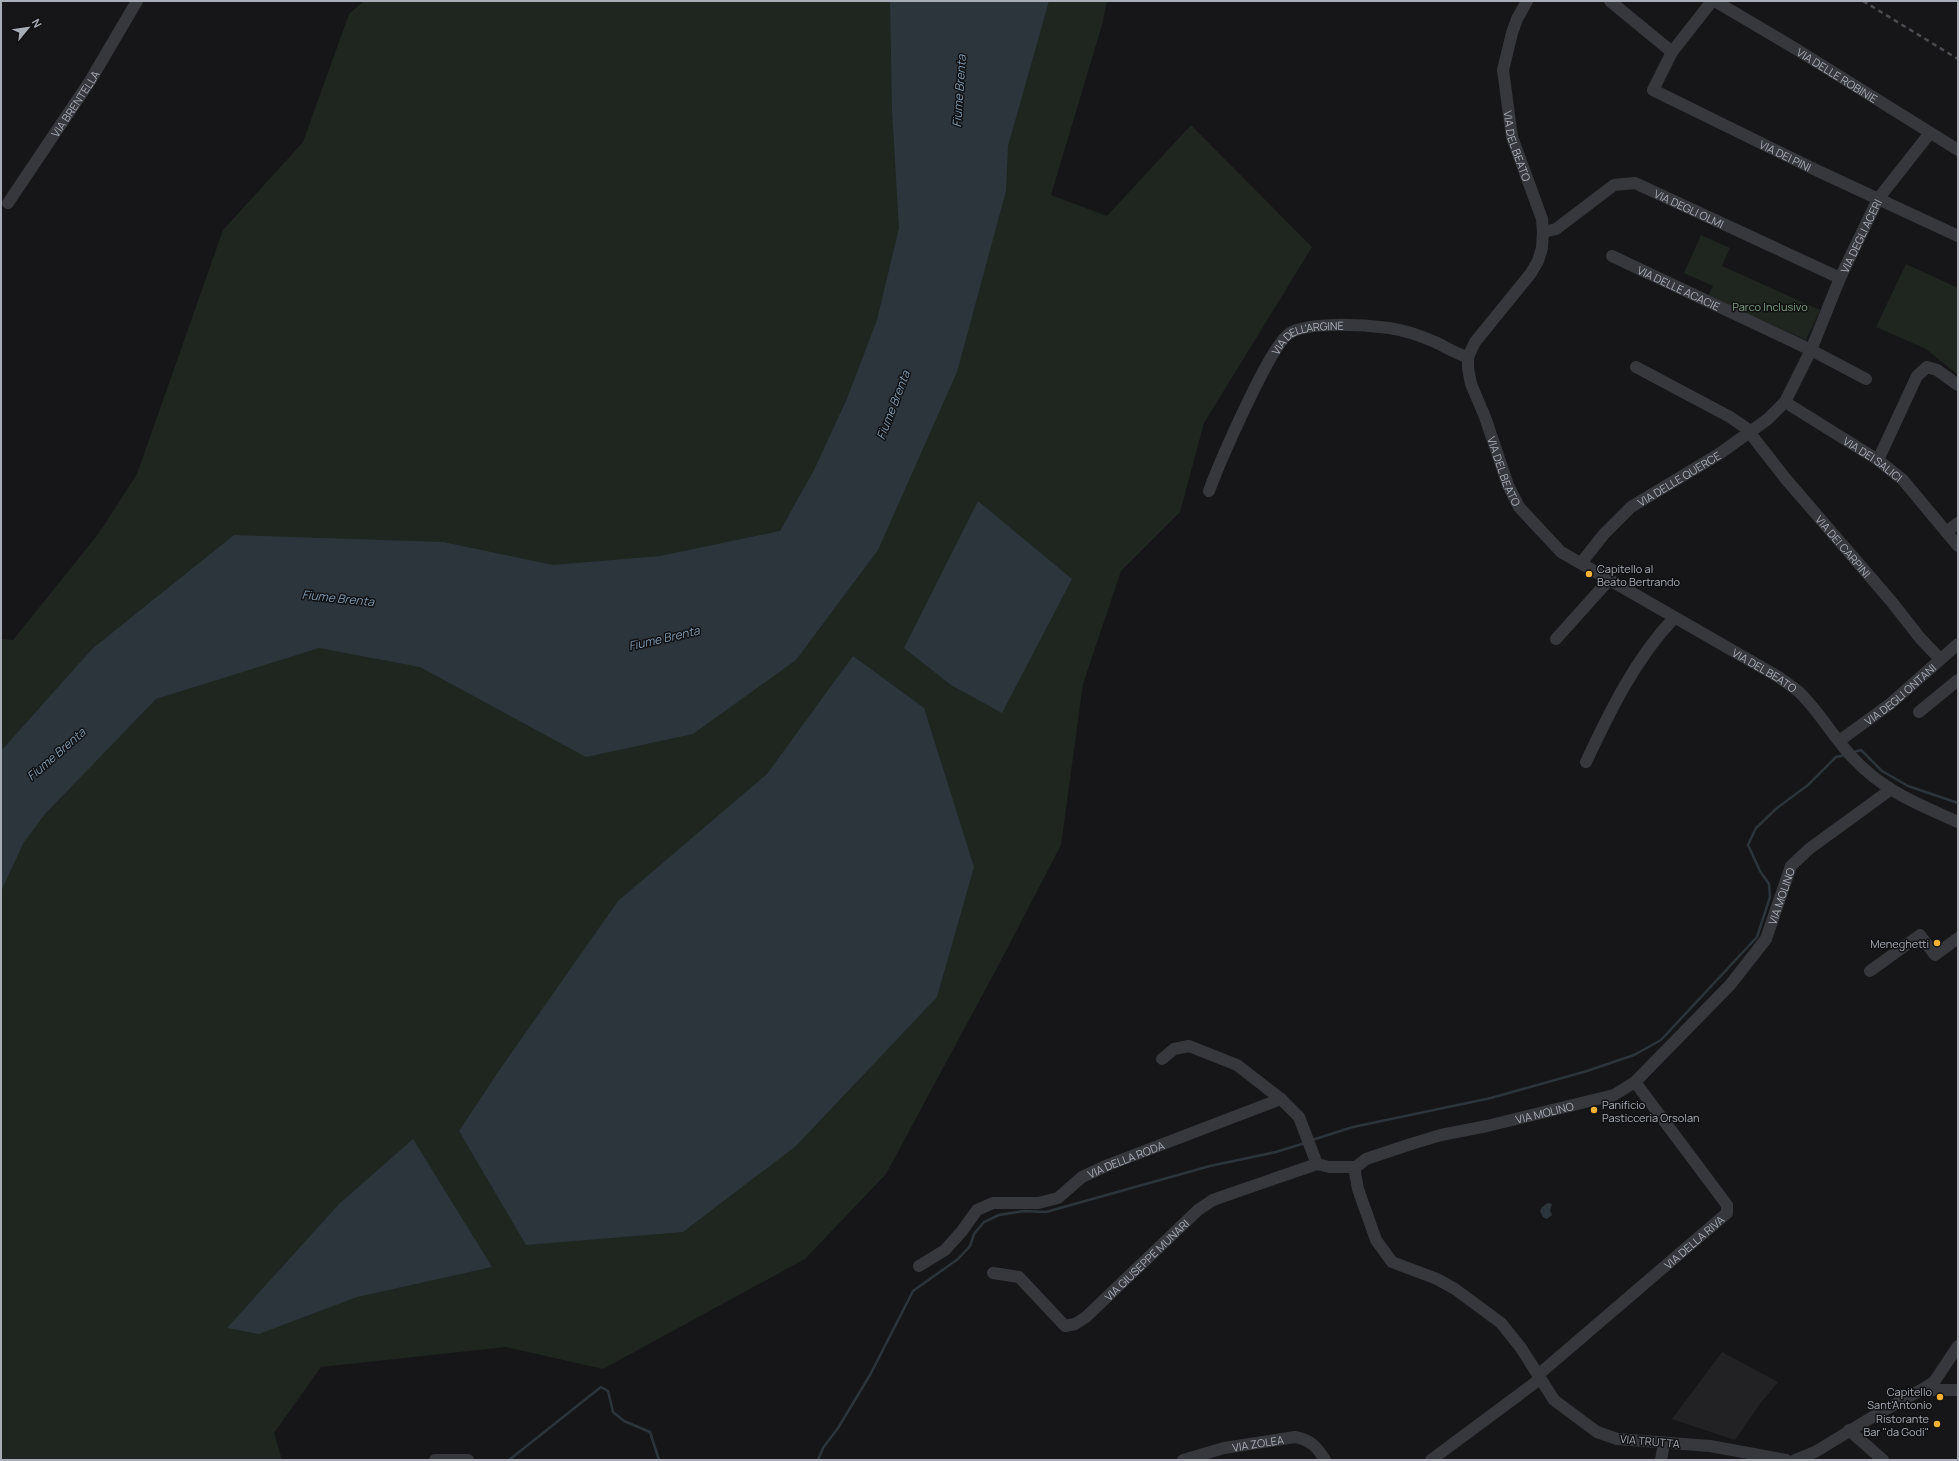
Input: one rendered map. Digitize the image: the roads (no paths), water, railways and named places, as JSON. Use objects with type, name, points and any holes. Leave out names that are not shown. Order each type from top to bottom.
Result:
[{"type":"street","name":"VIA BRENTELLA","points":[[8,203],[90,81],[136,1]]},
{"type":"street","points":[[1610,1],[1672,52]]},
{"type":"street","name":"VIA DEI PINI","points":[[1714,1],[1672,52],[1653,90],[1958,236]]},
{"type":"street","name":"VIA DELLE ROBINIE","points":[[1714,1],[1796,49],[1958,150]]},
{"type":"street","name":"VIA DEL BEATO","points":[[1526,2],[1512,33],[1503,70],[1512,137],[1542,219],[1542,248],[1531,273],[1475,342],[1468,357],[1468,368],[1471,384],[1485,417],[1508,485],[1519,507],[1561,552],[1674,618],[1730,648],[1799,692],[1854,760],[1890,790],[1920,807],[1958,822]]},
{"type":"street","name":"VIA DEGLI ACERI","points":[[1785,402],[1811,350],[1840,278],[1878,199],[1930,133]]},
{"type":"street","name":"VIA DEGLI OLMI","points":[[1543,232],[1556,229],[1614,185],[1635,183],[1840,278]]},
{"type":"street","name":"VIA DELLE ACACIE","points":[[1612,256],[1811,350]]},
{"type":"street","name":"VIA DELL'ARGINE","points":[[1208,490],[1270,358],[1282,339],[1289,333],[1300,328],[1320,325],[1389,328],[1435,342],[1457,354],[1468,357]]},
{"type":"street","points":[[1811,350],[1866,379]]},
{"type":"street","name":"VIA DEI CARPINI","points":[[1636,367],[1730,417],[1749,432],[1786,478],[1891,601],[1920,638],[1940,658]]},
{"type":"street","points":[[1878,460],[1917,376],[1927,367],[1937,370],[1958,386]]},
{"type":"street","name":"VIA DELLE QUERCE","points":[[1581,563],[1604,534],[1631,508],[1719,454],[1768,419],[1785,402]]},
{"type":"street","name":"VIA DEI SALICI","points":[[1785,402],[1878,460],[1903,480],[1958,546]]},
{"type":"street","points":[[1946,532],[1958,523]]},
{"type":"street","points":[[1556,639],[1609,580]]},
{"type":"street","points":[[1586,762],[1612,707],[1654,639],[1674,618]]},
{"type":"street","name":"VIA DEGLI ONTANI","points":[[1842,745],[1890,704],[1940,658],[1958,644]]},
{"type":"street","points":[[1919,712],[1958,680]]},
{"type":"street","name":"VIA MOLINO","points":[[1356,1167],[1366,1159],[1418,1142],[1614,1094],[1635,1082],[1730,985],[1766,939],[1791,866],[1809,849],[1890,790]]},
{"type":"street","points":[[1870,971],[1920,935],[1935,955],[1958,938]]},
{"type":"street","points":[[1162,1059],[1174,1049],[1189,1046],[1238,1065],[1281,1099],[1299,1117],[1317,1164],[1329,1167],[1356,1167],[1355,1174],[1358,1189],[1376,1240],[1392,1262],[1437,1279],[1477,1304],[1501,1323],[1521,1348],[1539,1377],[1431,1460]]},
{"type":"street","name":"VIA DELLA RIVA","points":[[1539,1377],[1727,1213],[1728,1205],[1635,1082]]},
{"type":"street","name":"VIA DELLA RODA","points":[[919,1266],[945,1250],[962,1231],[977,1210],[993,1203],[1038,1203],[1058,1198],[1082,1177],[1108,1164],[1281,1099]]},
{"type":"street","name":"VIA GIUSEPPE MUNARI","points":[[993,1273],[1019,1277],[1066,1326],[1075,1324],[1086,1317],[1198,1210],[1213,1200],[1317,1164]]},
{"type":"street","points":[[1796,1460],[1815,1452],[1849,1430],[1934,1382],[1958,1346]]},
{"type":"street","name":"VIA TRUTTA","points":[[1539,1377],[1554,1400],[1597,1432],[1617,1438],[1710,1446],[1786,1460]]},
{"type":"street","points":[[1921,1390],[1958,1390]]},
{"type":"street","points":[[1849,1430],[1883,1460]]},
{"type":"street","name":"VIA ZOLEA","points":[[1183,1460],[1224,1448],[1295,1437],[1306,1439],[1314,1444],[1325,1460]]},
{"type":"street","points":[[1661,1460],[1664,1443]]},
{"type":"street","points":[[435,1460],[468,1460]]},
{"type":"water","name":"Fiume Brenta","points":[[890,1],[1049,1],[1008,146],[1006,191],[957,372],[878,550],[796,660],[693,734],[586,757],[420,667],[319,648],[156,699],[45,814],[24,842],[1,891],[1,751],[92,649],[234,535],[443,542],[553,565],[660,556],[780,531],[814,470],[846,401],[877,320],[899,228],[892,110]]},
{"type":"water","points":[[978,501],[1072,579],[1002,713],[951,685],[904,648]]},
{"type":"water","points":[[853,656],[924,708],[974,867],[937,997],[796,1146],[683,1232],[526,1245],[459,1131],[498,1072],[618,901],[767,774]]},
{"type":"water","points":[[413,1139],[492,1267],[357,1297],[259,1334],[227,1328],[339,1204]]},
{"type":"water","points":[[1548,1203],[1552,1204],[1550,1210],[1552,1215],[1547,1219],[1543,1217],[1540,1211],[1542,1207]]},
{"type":"waterway","points":[[1854,752],[1861,750],[1882,771],[1908,786],[1958,803]]},
{"type":"waterway","points":[[1312,1140],[1353,1127],[1491,1098],[1587,1071],[1634,1055],[1661,1040],[1757,937],[1770,897],[1769,884],[1760,871],[1748,845],[1756,828],[1777,808],[1808,785],[1836,757],[1845,755]]},
{"type":"waterway","points":[[818,1460],[823,1448],[838,1428],[870,1375],[913,1291],[958,1259],[970,1246],[974,1234],[984,1222],[999,1215],[1024,1211],[1046,1212],[1210,1166],[1276,1152],[1305,1143]]},
{"type":"waterway","points":[[509,1460],[601,1387],[608,1391],[613,1412],[624,1421],[650,1432],[659,1460]]},
{"type":"railway","points":[[1863,1],[1958,59]]},
{"type":"place","name":"Capitello al Beato Bertrando","points":[[1589,574]]},
{"type":"place","name":"Meneghetti","points":[[1937,943]]},
{"type":"place","name":"Panificio Pasticceria Orsolan","points":[[1594,1110]]},
{"type":"place","name":"Capitello Sant'Antonio","points":[[1940,1397]]},
{"type":"place","name":"Ristorante Bar \"da Godi\"","points":[[1937,1424]]},
{"type":"park label","name":"Parco Inclusivo","points":[[1770,306]]}]
